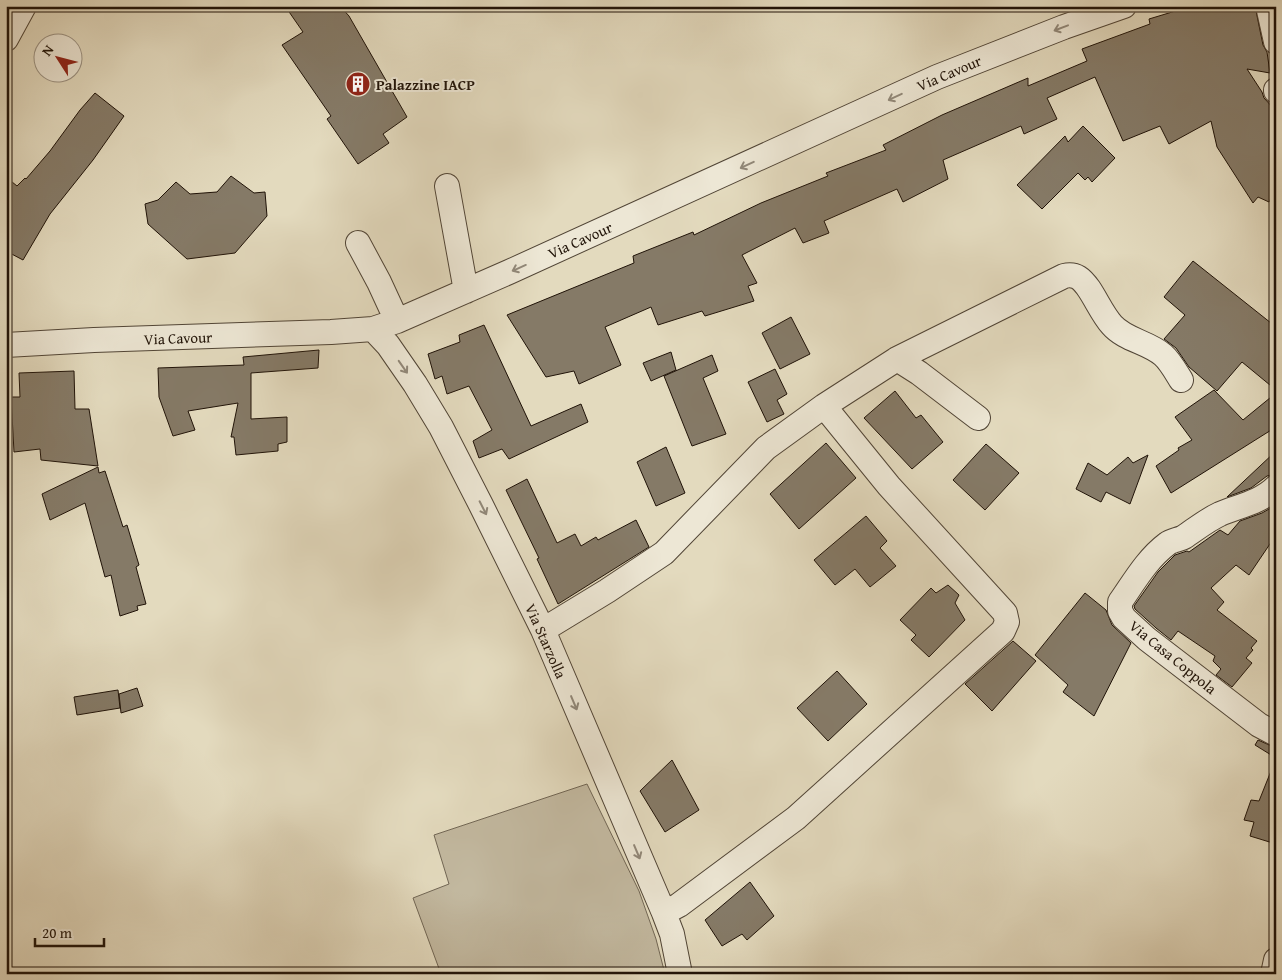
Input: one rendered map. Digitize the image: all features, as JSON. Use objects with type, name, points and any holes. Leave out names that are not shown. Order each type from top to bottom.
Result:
[{"type":"street","points":[[6,38],[24,6]]},
{"type":"street","name":"Via Cavour","points":[[6,345],[372,329],[397,321],[466,291],[937,77],[1064,27],[1124,6]]},
{"type":"street","points":[[1268,6],[1276,42]]},
{"type":"street","points":[[447,186],[466,291]]},
{"type":"street","points":[[358,244],[379,282],[397,321]]},
{"type":"street","points":[[543,630],[664,553],[766,448],[824,406],[897,359],[1064,276],[1072,274],[1078,277],[1087,286],[1112,325],[1123,335],[1152,348],[1164,356],[1181,380]]},
{"type":"street","name":"Via Starzolla","points":[[372,329],[381,337],[399,361],[441,427],[543,630],[664,913],[672,934],[680,974]]},
{"type":"street","points":[[897,359],[978,418]]},
{"type":"street","points":[[664,913],[678,905],[796,818],[1003,630],[1007,622],[1005,613],[889,486],[824,406]]},
{"type":"street","name":"Via Casa Coppola","points":[[1276,487],[1253,502],[1212,518],[1182,538],[1168,543],[1152,557],[1120,602],[1120,610],[1124,618],[1147,639],[1259,725],[1276,734]]},
{"type":"street","points":[[1273,974],[1276,960]]},
{"type":"shaded area","points":[[587,784],[639,891],[656,939],[665,974],[441,974],[413,898],[449,884],[434,835]]},
{"type":"building","name":"Palazzine IACP","points":[[285,6],[340,6],[349,16],[407,117],[383,134],[389,143],[358,164],[327,119],[331,116],[282,45],[303,32]]},
{"type":"building","points":[[1192,6],[1255,6],[1263,45],[1267,52],[1270,73],[1247,69],[1264,98],[1276,111],[1276,189],[1269,202],[1258,197],[1253,203],[1217,147],[1211,121],[1169,144],[1160,126],[1123,141],[1095,77],[1047,98],[1057,119],[1024,134],[1021,126],[943,160],[948,179],[903,202],[897,189],[824,221],[829,233],[803,243],[795,228],[742,255],[757,283],[748,286],[754,301],[705,316],[702,311],[658,325],[651,307],[605,327],[621,365],[579,384],[574,371],[546,377],[507,315],[634,263],[633,256],[693,232],[694,235],[761,203],[828,176],[826,173],[886,150],[883,145],[942,115],[1028,78],[1028,86],[1087,61],[1082,49],[1150,24],[1149,19]]},
{"type":"building","points":[[95,93],[124,116],[93,160],[50,214],[23,260],[6,251],[6,177],[17,186],[26,179]]},
{"type":"building","points":[[1083,126],[1115,158],[1092,182],[1088,177],[1085,180],[1078,173],[1042,209],[1017,185],[1065,136],[1068,142]]},
{"type":"building","points":[[231,176],[254,193],[265,192],[267,216],[235,253],[187,259],[148,224],[145,204],[158,200],[176,182],[190,194],[217,192]]},
{"type":"building","points":[[1193,261],[1276,327],[1276,390],[1242,362],[1217,391],[1189,367],[1176,348],[1164,339],[1185,315],[1164,297]]},
{"type":"building","points":[[791,317],[810,354],[780,369],[762,333]]},
{"type":"building","points":[[484,325],[531,426],[581,404],[588,422],[509,459],[502,449],[479,458],[473,441],[492,430],[469,386],[447,394],[442,376],[435,379],[428,354],[460,342],[459,335]]},
{"type":"building","points":[[319,350],[318,368],[251,373],[251,419],[287,417],[287,442],[278,444],[278,451],[236,455],[234,437],[231,437],[238,403],[188,411],[195,430],[173,436],[159,397],[158,368],[244,365],[243,357]]},
{"type":"building","points":[[671,352],[676,370],[651,381],[643,363]]},
{"type":"building","points":[[712,355],[718,371],[703,378],[726,434],[692,446],[664,376]]},
{"type":"building","points":[[775,369],[787,394],[777,400],[784,414],[767,422],[748,382]]},
{"type":"building","points":[[74,371],[75,409],[89,409],[98,466],[41,460],[40,449],[14,452],[11,397],[20,397],[19,373]]},
{"type":"building","points":[[1214,390],[1243,420],[1276,393],[1276,427],[1171,493],[1156,466],[1179,450],[1178,448],[1192,440],[1175,417]]},
{"type":"building","points":[[895,391],[916,418],[921,415],[943,442],[912,469],[864,418]]},
{"type":"building","points":[[826,443],[856,478],[799,529],[770,494]]},
{"type":"building","points":[[986,444],[1019,473],[985,510],[953,480]]},
{"type":"building","points":[[666,447],[685,493],[656,506],[637,462]]},
{"type":"building","points":[[1276,451],[1276,474],[1267,476],[1251,488],[1227,497]]},
{"type":"building","points":[[1148,455],[1130,504],[1106,492],[1101,502],[1076,489],[1088,463],[1107,475],[1128,457],[1133,463]]},
{"type":"building","points":[[98,467],[99,473],[105,471],[123,527],[127,525],[139,565],[136,567],[146,604],[137,606],[138,610],[120,616],[111,575],[105,577],[85,503],[50,520],[42,494]]},
{"type":"building","points":[[527,479],[557,543],[575,534],[581,546],[596,537],[598,540],[636,520],[649,547],[558,604],[537,559],[539,558],[506,490]]},
{"type":"building","points":[[1276,505],[1276,535],[1249,575],[1236,565],[1211,588],[1224,602],[1217,610],[1257,641],[1251,648],[1253,650],[1246,658],[1252,663],[1232,687],[1216,675],[1221,669],[1213,661],[1215,656],[1178,631],[1171,640],[1135,609],[1134,606],[1158,572],[1175,555],[1189,552],[1220,530],[1228,535],[1240,521],[1262,513]]},
{"type":"building","points":[[866,516],[887,541],[880,548],[896,566],[870,587],[855,569],[835,585],[814,560]]},
{"type":"building","points":[[948,585],[959,595],[955,603],[965,620],[929,657],[911,640],[916,635],[900,620],[931,588],[936,593]]},
{"type":"building","points":[[1085,593],[1106,610],[1112,625],[1131,643],[1094,716],[1063,692],[1068,685],[1035,655]]},
{"type":"building","points":[[1013,641],[1036,661],[992,711],[965,684]]},
{"type":"building","points":[[837,671],[867,704],[828,741],[797,708]]},
{"type":"building","points":[[137,688],[143,706],[121,713],[119,694]]},
{"type":"building","points":[[118,690],[120,708],[77,715],[74,697]]},
{"type":"building","points":[[1258,740],[1276,748],[1276,758],[1255,745]]},
{"type":"building","points":[[672,760],[699,810],[665,832],[640,791]]},
{"type":"building","points":[[1275,761],[1276,844],[1250,836],[1254,822],[1244,820],[1251,800],[1259,801]]},
{"type":"building","points":[[750,882],[774,916],[747,940],[742,934],[722,946],[705,920]]},
{"type":"place","name":"Palazzine IACP","points":[[358,84]]}]
